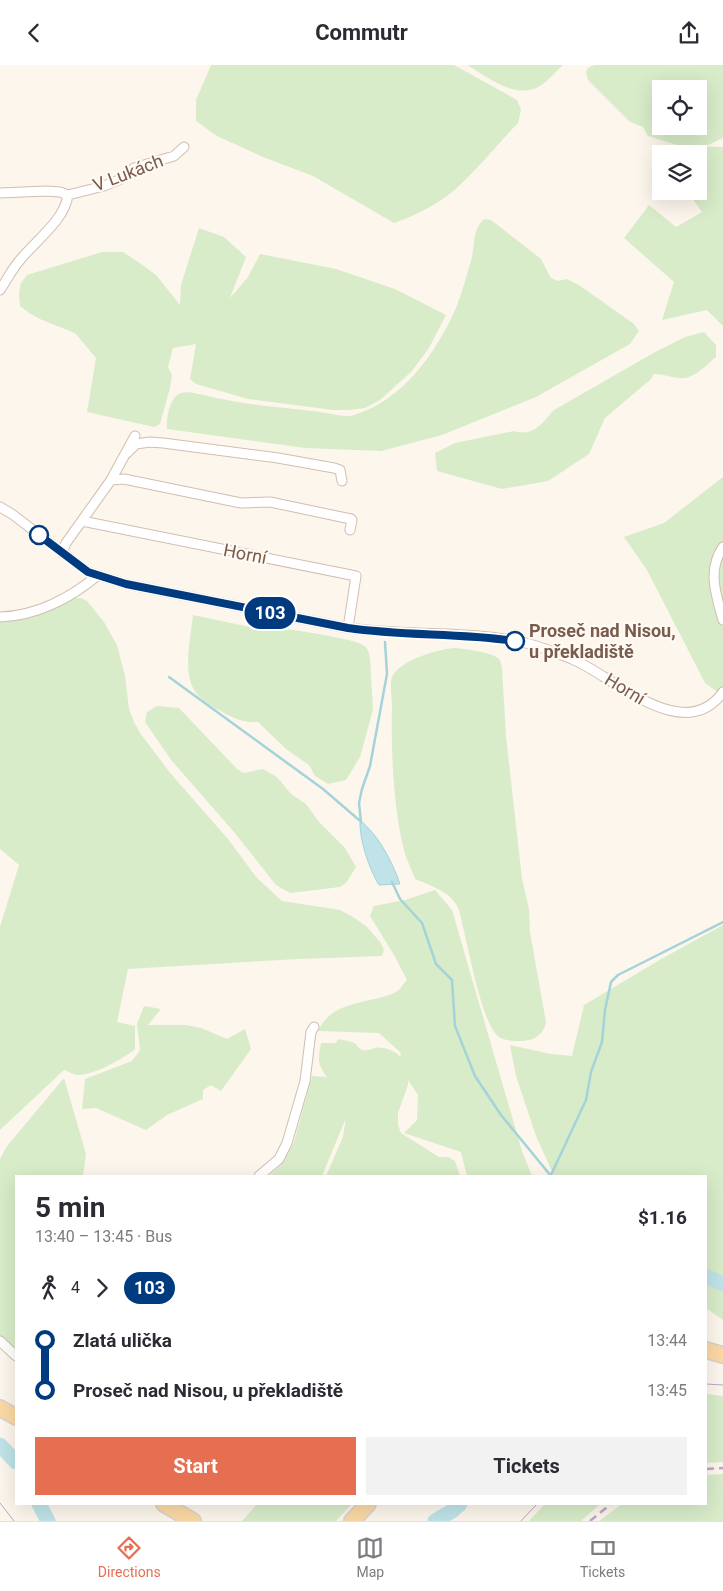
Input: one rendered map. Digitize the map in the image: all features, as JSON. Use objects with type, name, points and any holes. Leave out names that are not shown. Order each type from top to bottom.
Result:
[{"type":"main road","points":[[707,1350],[723,1355]]},
{"type":"main road","points":[[0,1408],[15,1416]]},
{"type":"main road","points":[[166,1505],[193,1521]]},
{"type":"main road","points":[[352,1521],[367,1505]]},
{"type":"street","name":"V Lukách","points":[[0,193],[46,191],[60,192],[68,195],[112,183],[121,179],[134,168],[174,156],[184,147]]},
{"type":"street","points":[[0,290],[19,261],[65,208],[68,195]]},
{"type":"street","points":[[62,553],[66,543],[111,480],[135,437]]},
{"type":"street","points":[[126,453],[136,444],[163,443],[278,458],[343,469],[342,481]]},
{"type":"street","points":[[111,480],[124,479],[240,503],[264,501],[279,503],[351,519],[350,530]]},
{"type":"street","name":"Horní","points":[[0,507],[88,572],[126,584],[348,628],[381,632],[483,637],[521,642],[575,660],[648,703],[661,709],[675,712],[697,711],[722,697]]},
{"type":"street","name":"Horní","points":[[82,521],[356,576],[348,628]]},
{"type":"street","points":[[723,547],[717,555],[713,577],[723,620]]},
{"type":"street","points":[[0,617],[32,613],[83,588],[98,575]]},
{"type":"street","points":[[260,1175],[279,1159],[294,1124],[305,1081],[311,1032],[314,1027]]},
{"type":"street","points":[[0,1341],[15,1354]]},
{"type":"green space","points":[[211,65],[454,65],[517,100],[521,110],[518,123],[460,185],[428,208],[394,223],[313,176],[263,157],[217,136],[196,121],[196,100]]},
{"type":"green space","points":[[467,65],[563,65],[536,88],[518,90],[491,80]]},
{"type":"green space","points":[[594,65],[723,65],[723,138],[708,145],[677,145],[648,136],[643,127],[630,122],[588,80],[586,72],[588,68]]},
{"type":"green space","points":[[707,147],[723,147],[723,326],[707,310],[662,320],[674,282],[624,238],[649,205],[676,227],[702,212],[693,200],[707,200]]},
{"type":"green space","points":[[484,219],[491,220],[541,259],[551,278],[558,281],[567,279],[579,285],[634,324],[639,331],[630,344],[536,397],[442,435],[381,451],[305,448],[167,429],[167,419],[171,403],[177,395],[185,392],[246,403],[346,416],[372,408],[388,398],[416,373],[439,342],[456,308],[471,261],[477,228]]},
{"type":"green space","points":[[199,228],[224,237],[246,257],[230,298],[248,277],[260,254],[336,269],[395,289],[446,315],[429,348],[412,371],[380,400],[365,408],[333,410],[248,399],[196,384],[190,379],[196,344],[173,348],[168,367],[172,375],[170,388],[160,424],[154,427],[87,412],[96,358],[75,333],[40,319],[20,306],[19,293],[21,283],[27,275],[102,252],[123,252],[156,275],[180,305],[181,285]]},
{"type":"green space","points":[[704,332],[716,345],[716,357],[699,372],[689,377],[678,378],[654,374],[651,379],[605,418],[589,454],[548,481],[502,489],[437,471],[435,453],[455,443],[514,431],[527,432],[537,428],[554,410],[657,351],[685,337]]},
{"type":"green space","points":[[723,477],[723,696],[705,683],[647,570],[624,537],[664,523]]},
{"type":"green space","points":[[74,598],[81,598],[87,601],[104,622],[117,645],[125,676],[129,709],[140,733],[171,774],[228,839],[257,878],[282,901],[340,910],[353,917],[366,926],[381,943],[384,950],[382,956],[128,969],[117,1022],[135,1026],[135,1049],[116,1062],[92,1072],[78,1075],[64,1070],[0,1130],[0,927],[19,865],[0,849],[0,620],[31,617]]},
{"type":"green space","points":[[193,615],[250,627],[326,635],[356,642],[366,648],[370,658],[373,710],[360,757],[346,780],[328,784],[315,776],[309,765],[286,749],[258,722],[247,722],[233,718],[210,705],[197,694],[189,677],[188,667]]},
{"type":"green space","points":[[455,648],[479,651],[497,657],[502,667],[506,736],[522,879],[529,909],[530,932],[546,1022],[542,1032],[530,1040],[506,1040],[499,1037],[492,1029],[480,998],[459,910],[452,899],[446,894],[435,887],[415,879],[405,854],[401,837],[394,780],[392,678],[398,669],[413,660],[440,650]]},
{"type":"green space","points":[[157,706],[179,708],[237,769],[243,773],[263,769],[277,777],[291,794],[306,804],[319,822],[345,848],[356,867],[346,883],[340,887],[290,893],[276,885],[234,832],[172,761],[145,722],[147,712]]},
{"type":"green space","points":[[435,890],[452,910],[522,1151],[532,1175],[467,1175],[461,1152],[404,1133],[417,1120],[418,1095],[408,1080],[398,1113],[398,1125],[401,1133],[439,1157],[448,1157],[455,1161],[460,1175],[326,1175],[343,1137],[346,1118],[322,1175],[270,1175],[281,1165],[294,1142],[312,1076],[327,1077],[319,1061],[321,1043],[336,1043],[338,1039],[354,1043],[363,1050],[385,1048],[400,1057],[401,1053],[379,1033],[318,1031],[333,1013],[352,1004],[396,992],[407,980],[370,916],[374,906],[405,900]]},
{"type":"green space","points":[[723,925],[723,1320],[707,1309],[707,1175],[554,1175],[536,1136],[516,1076],[510,1045],[551,1054],[572,1056],[584,1005]]},
{"type":"green space","points":[[144,1006],[161,1009],[148,1025],[186,1025],[201,1028],[227,1039],[245,1029],[251,1049],[221,1091],[211,1085],[203,1090],[203,1099],[167,1115],[146,1130],[96,1108],[82,1109],[85,1079],[132,1061],[140,1050],[137,1024]]},
{"type":"green space","points":[[64,1078],[86,1154],[83,1175],[15,1175],[15,1348],[0,1336],[0,1159],[7,1146]]},
{"type":"green space","points":[[707,1394],[723,1396],[723,1462],[707,1463]]},
{"type":"green space","points":[[723,1474],[723,1521],[599,1521],[621,1505],[707,1505],[707,1475]]},
{"type":"green space","points":[[256,1505],[351,1505],[336,1521],[242,1521]]},
{"type":"green space","points":[[544,1505],[599,1505],[581,1521],[529,1521]]},
{"type":"water","points":[[360,820],[367,826],[384,849],[400,884],[379,885],[365,854]]},
{"type":"waterway","points":[[361,822],[359,803],[370,766],[387,674],[385,642]]},
{"type":"waterway","points":[[169,677],[323,789],[359,820]]},
{"type":"waterway","points":[[392,882],[400,899],[422,923],[436,964],[452,980],[455,1026],[475,1076],[501,1115],[550,1175]]},
{"type":"waterway","points":[[551,1175],[586,1100],[591,1072],[602,1042],[605,1010],[611,982],[618,975],[723,922]]},
{"type":"waterway","points":[[707,1276],[723,1284]]},
{"type":"waterway","points":[[0,1445],[15,1461]]},
{"type":"waterway","points":[[40,1505],[48,1521]]},
{"type":"waterway","points":[[435,1521],[459,1505]]},
{"type":"tram line","points":[[707,1384],[723,1385]]},
{"type":"tram line","points":[[0,1503],[14,1521]]},
{"type":"tram line","points":[[521,1521],[536,1505]]},
{"type":"railway","points":[[707,1469],[723,1468]]},
{"type":"railway","points":[[590,1521],[610,1505]]},
{"type":"bus line","name":"103","points":[[39,535],[88,572],[126,584],[367,631],[483,637],[515,641]]},
{"type":"place","name":"Proseč nad Nisou, u překladiště","points":[[515,641]]}]
